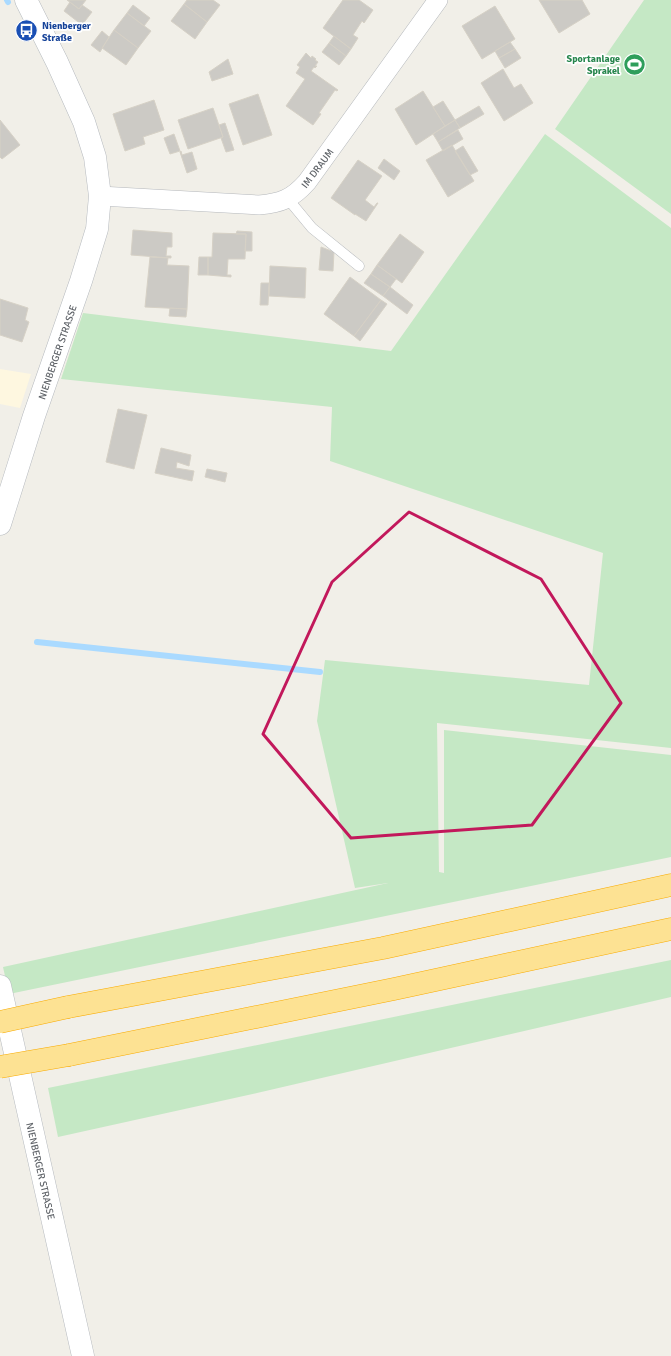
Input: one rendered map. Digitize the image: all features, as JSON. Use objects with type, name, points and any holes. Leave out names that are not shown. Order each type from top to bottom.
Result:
[{"type":"highway","points":[[0,1022],[383,948],[671,885]]},
{"type":"highway","points":[[0,1067],[69,1055],[394,989],[671,930]]},
{"type":"street","name":"NIENBERGER STRASSE","points":[[0,524],[34,416],[97,229],[100,196],[95,157],[84,122],[51,49],[26,0]]},
{"type":"street","name":"IM DRAUM","points":[[100,196],[259,205],[277,203],[288,199],[300,191],[307,182],[438,0]]},
{"type":"street","name":"NIENBERGER STRASSE","points":[[0,986],[83,1356]]},
{"type":"lane","points":[[288,199],[312,228],[359,266]]},
{"type":"highlighted area","points":[[409,512],[541,579],[621,703],[532,825],[351,838],[263,734],[332,582]]},
{"type":"shaded area","points":[[0,369],[31,374],[20,408],[0,404]]},
{"type":"green space","name":"Sportanlage Sprakel","points":[[644,0],[671,0],[671,214],[555,129]]},
{"type":"green space","points":[[545,134],[671,228],[671,748],[437,723],[439,872],[444,873],[444,730],[671,755],[671,857],[9,994],[3,967],[388,883],[355,888],[317,721],[325,660],[589,685],[603,553],[330,461],[332,407],[61,379],[83,313],[391,351]]},
{"type":"green space","points":[[671,960],[671,997],[257,1093],[58,1137],[48,1088]]},
{"type":"building","points":[[67,0],[86,0],[79,9]]},
{"type":"building","points":[[187,0],[213,0],[220,5],[207,22],[184,4]]},
{"type":"building","points":[[343,0],[359,0],[373,10],[364,23],[362,21],[353,35],[358,38],[351,49],[323,28]]},
{"type":"building","points":[[539,0],[582,0],[590,14],[559,33]]},
{"type":"building","points":[[70,2],[79,9],[82,5],[92,12],[82,25],[64,11]]},
{"type":"building","points":[[184,4],[207,22],[195,39],[171,21]]},
{"type":"building","points":[[133,5],[150,18],[144,26],[127,13]]},
{"type":"building","points":[[495,6],[515,39],[482,59],[462,26]]},
{"type":"building","points":[[127,13],[151,31],[138,48],[114,30]]},
{"type":"building","points":[[114,30],[138,48],[126,65],[102,48]]},
{"type":"building","points":[[102,31],[109,37],[100,52],[91,45]]},
{"type":"building","points":[[334,36],[351,49],[346,56],[329,43]]},
{"type":"building","points":[[510,42],[515,49],[499,58],[495,51]]},
{"type":"building","points":[[329,43],[346,56],[339,65],[322,52]]},
{"type":"building","points":[[515,49],[521,58],[505,68],[499,58]]},
{"type":"building","points":[[306,53],[318,62],[315,66],[317,66],[311,71],[338,90],[335,90],[319,113],[321,114],[313,125],[286,106],[305,79],[296,73],[300,67],[297,65]]},
{"type":"building","points":[[228,59],[233,74],[212,81],[209,72]]},
{"type":"building","points":[[503,69],[514,88],[521,84],[533,103],[504,121],[481,83]]},
{"type":"building","points":[[423,91],[445,126],[416,145],[395,109]]},
{"type":"building","points":[[258,94],[272,135],[243,145],[229,104]]},
{"type":"building","points":[[154,100],[164,130],[143,137],[145,144],[125,151],[113,114]]},
{"type":"building","points":[[443,101],[455,120],[445,126],[433,107]]},
{"type":"building","points":[[479,106],[484,114],[460,128],[455,120]]},
{"type":"building","points":[[213,108],[223,137],[188,149],[178,120]]},
{"type":"building","points":[[0,120],[20,145],[2,159],[0,157]]},
{"type":"building","points":[[455,120],[460,128],[438,142],[433,134]]},
{"type":"building","points":[[225,123],[234,150],[226,152],[221,138],[223,137],[219,125]]},
{"type":"building","points":[[458,130],[463,139],[443,151],[438,142]]},
{"type":"building","points":[[174,134],[180,151],[170,154],[164,138]]},
{"type":"building","points":[[452,145],[474,181],[448,197],[426,160]]},
{"type":"building","points":[[463,146],[478,171],[470,175],[455,151]]},
{"type":"building","points":[[181,151],[182,155],[192,152],[197,169],[187,173],[180,152]]},
{"type":"building","points":[[384,159],[400,171],[394,180],[378,168]]},
{"type":"building","points":[[358,160],[382,176],[365,200],[374,207],[378,203],[366,221],[331,198]]},
{"type":"building","points":[[133,230],[172,233],[172,247],[167,247],[166,256],[171,256],[171,258],[131,255]]},
{"type":"building","points":[[237,231],[252,232],[252,251],[245,251],[246,234],[236,234]]},
{"type":"building","points":[[213,233],[246,234],[245,259],[228,259],[227,275],[231,275],[231,277],[208,275],[208,257],[212,257]]},
{"type":"building","points":[[400,234],[424,252],[402,283],[377,265]]},
{"type":"building","points":[[321,247],[334,252],[333,271],[319,270]]},
{"type":"building","points":[[150,257],[168,258],[167,265],[189,266],[187,309],[145,307]]},
{"type":"building","points":[[199,257],[208,257],[208,275],[198,275]]},
{"type":"building","points":[[377,265],[396,279],[390,287],[371,274]]},
{"type":"building","points":[[270,266],[306,268],[305,298],[269,296]]},
{"type":"building","points":[[371,274],[390,287],[383,296],[364,283]]},
{"type":"building","points":[[350,277],[381,300],[354,336],[324,314]]},
{"type":"building","points":[[261,283],[269,283],[268,305],[260,305]]},
{"type":"building","points":[[390,287],[413,305],[407,314],[383,296]]},
{"type":"building","points":[[0,299],[28,308],[25,320],[29,322],[22,342],[0,335]]},
{"type":"building","points":[[381,300],[387,304],[360,341],[354,336]]},
{"type":"building","points":[[170,308],[187,309],[186,317],[169,316]]},
{"type":"building","points":[[118,409],[147,415],[134,469],[106,462]]},
{"type":"building","points":[[161,448],[191,455],[189,466],[177,462],[176,468],[194,471],[192,481],[155,473]]},
{"type":"building","points":[[207,469],[227,473],[225,482],[205,477]]},
{"type":"waterway","points":[[37,642],[320,672]]},
{"type":"place","name":"Nienberger Straße","points":[[27,31]]},
{"type":"place","name":"Sportanlage Sprakel","points":[[635,64]]}]
